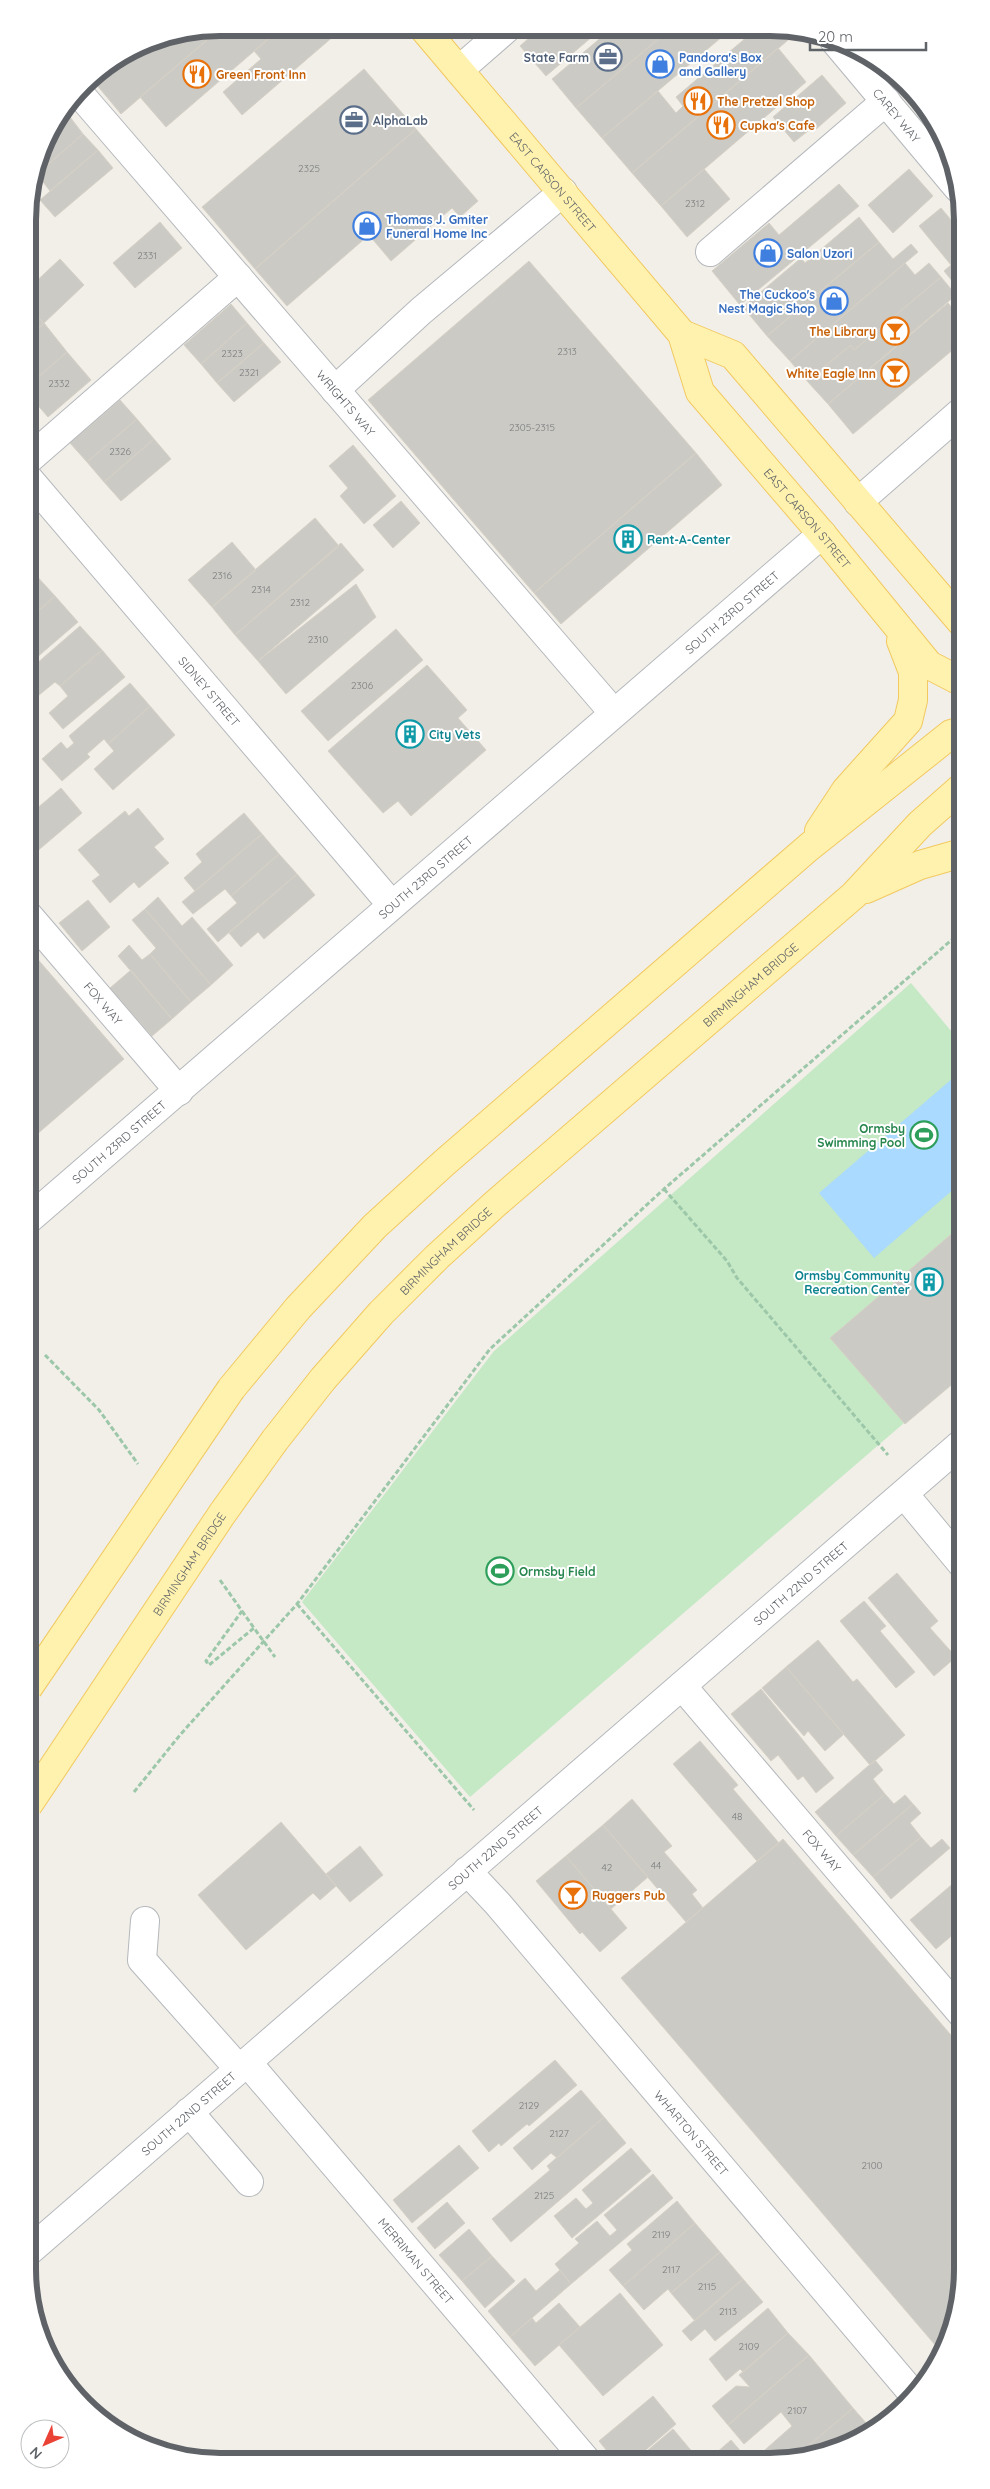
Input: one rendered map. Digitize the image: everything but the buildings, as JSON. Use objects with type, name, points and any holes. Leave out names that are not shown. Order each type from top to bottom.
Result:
[{"type":"main road","name":"EAST CARSON STREET","points":[[430,36],[682,334],[700,392],[822,534],[929,665],[954,678]]},
{"type":"main road","name":"EAST CARSON STREET","points":[[682,334],[733,355],[954,614]]},
{"type":"main road","points":[[809,847],[846,790],[908,720],[913,700],[913,672],[892,618]]},
{"type":"main road","points":[[36,1676],[231,1389],[298,1308],[375,1226],[444,1163],[809,847],[954,733]]},
{"type":"main road","name":"BIRMINGHAM BRIDGE","points":[[36,1793],[222,1514],[275,1440],[323,1379],[375,1320],[495,1204],[854,895],[920,824],[954,794]]},
{"type":"main road","points":[[854,895],[920,865],[954,855]]},
{"type":"street","points":[[459,70],[498,36]]},
{"type":"street","name":"CAREY WAY","points":[[844,52],[948,176]]},
{"type":"street","name":"WRIGHTS WAY","points":[[84,97],[613,712]]},
{"type":"street","points":[[710,252],[886,101]]},
{"type":"street","points":[[335,390],[421,312],[563,192]]},
{"type":"street","points":[[36,453],[238,277]]},
{"type":"street","points":[[858,502],[954,418]]},
{"type":"street","name":"SIDNEY STREET","points":[[36,487],[391,904]]},
{"type":"street","name":"SOUTH 23RD STREET","points":[[36,1213],[179,1091],[613,712],[822,534]]},
{"type":"street","name":"FOX WAY","points":[[36,924],[179,1091]]},
{"type":"street","name":"SOUTH 22ND STREET","points":[[36,2245],[954,1450]]},
{"type":"street","points":[[904,1494],[954,1554]]},
{"type":"street","name":"FOX WAY","points":[[682,1686],[954,2005]]},
{"type":"street","name":"WHARTON STREET","points":[[467,1871],[498,1904],[909,2389]]},
{"type":"street","name":"MERRIMAN STREET","points":[[145,1921],[142,1960],[243,2066],[580,2453]]},
{"type":"street","points":[[189,2112],[249,2182]]},
{"type":"path","points":[[134,1792],[180,1735],[297,1604],[490,1348],[664,1189],[954,938]]},
{"type":"path","points":[[664,1189],[727,1261],[737,1278],[888,1455]]},
{"type":"path","points":[[297,1604],[474,1810]]},
{"type":"path","points":[[242,1611],[254,1628]]},
{"type":"green space","points":[[911,983],[954,1034],[954,1380],[470,1797],[302,1602],[494,1351]]},
{"type":"water","name":"Ormsby Swimming Pool","points":[[953,1078],[954,1189],[874,1258],[819,1193]]},
{"type":"place","name":"State Farm","points":[[608,57]]},
{"type":"place","name":"Pandora's Box and Gallery","points":[[660,64]]},
{"type":"place","name":"Green Front Inn","points":[[197,74]]},
{"type":"place","name":"The Pretzel Shop","points":[[698,101]]},
{"type":"place","name":"AlphaLab","points":[[354,120]]},
{"type":"place","name":"Cupka's Cafe","points":[[721,125]]},
{"type":"place","name":"Thomas J. Gmiter Funeral Home Inc","points":[[367,226]]},
{"type":"place","name":"Salon Uzori","points":[[768,253]]},
{"type":"place","name":"The Cuckoo's Nest Magic Shop","points":[[834,301]]},
{"type":"place","name":"The Library","points":[[895,331]]},
{"type":"place","name":"White Eagle Inn","points":[[895,373]]},
{"type":"place","name":"Rent-A-Center","points":[[628,539]]},
{"type":"place","name":"City Vets","points":[[410,734]]},
{"type":"place","name":"Ormsby Swimming Pool","points":[[924,1135]]},
{"type":"place","name":"Ormsby Community Recreation Center","points":[[929,1282]]},
{"type":"place","name":"Ormsby Field","points":[[500,1571]]},
{"type":"place","name":"Ruggers Pub","points":[[573,1895]]}]
